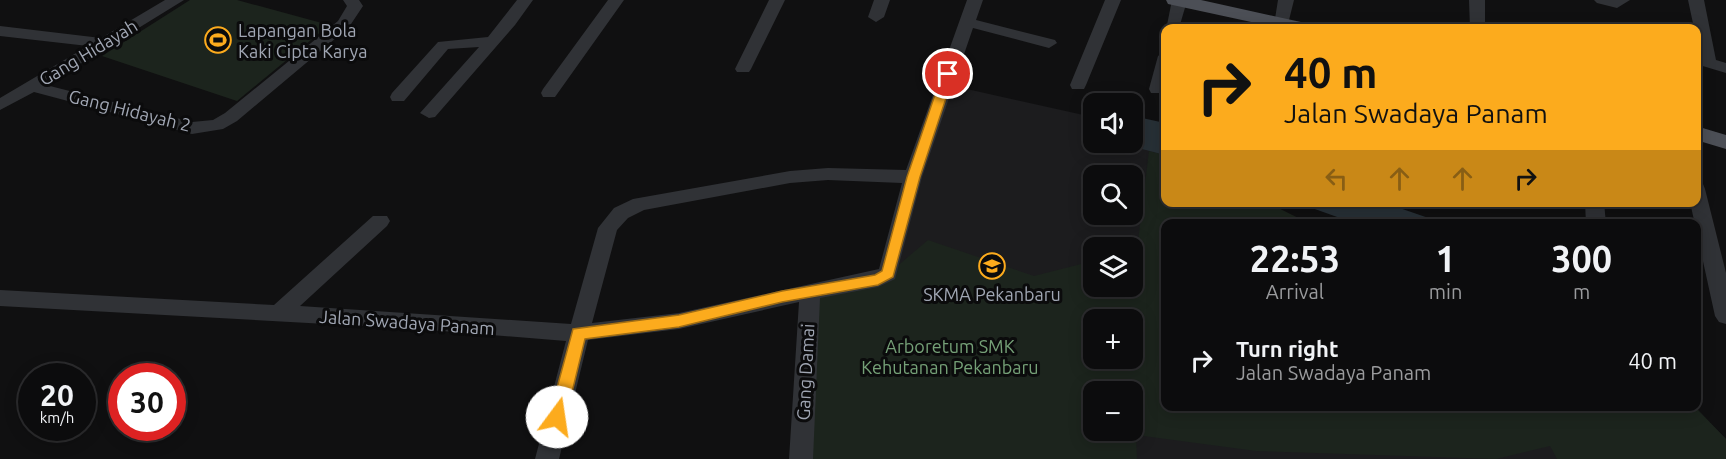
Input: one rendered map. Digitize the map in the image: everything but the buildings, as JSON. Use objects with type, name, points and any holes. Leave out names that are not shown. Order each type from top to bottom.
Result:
[{"type":"main road","points":[[1185,1],[1260,24],[1281,24]]},
{"type":"main road","points":[[1701,134],[1726,142]]},
{"type":"street","name":"Gang Hidayah","points":[[0,105],[176,0]]},
{"type":"street","name":"Gang Hidayah 2","points":[[32,86],[192,128],[217,125],[344,24],[355,6],[351,0]]},
{"type":"street","points":[[429,113],[525,0]]},
{"type":"street","points":[[549,93],[616,0]]},
{"type":"street","points":[[743,69],[777,0]]},
{"type":"street","points":[[876,16],[882,0]]},
{"type":"street","points":[[810,292],[878,279],[888,274],[913,177],[975,0]]},
{"type":"street","points":[[1078,85],[1113,0]]},
{"type":"street","points":[[1281,24],[1286,0]]},
{"type":"street","points":[[1477,0],[1478,24]]},
{"type":"street","points":[[1602,0],[1617,3],[1622,0]]},
{"type":"street","points":[[1696,0],[1699,24]]},
{"type":"street","points":[[1174,24],[1185,1]]},
{"type":"street","points":[[966,22],[1049,42]]},
{"type":"street","points":[[0,31],[103,43]]},
{"type":"street","points":[[398,97],[435,51],[444,45],[492,41]]},
{"type":"street","points":[[1701,44],[1703,61],[1726,68]]},
{"type":"street","points":[[1158,89],[1161,77]]},
{"type":"street","points":[[548,459],[579,333],[609,228],[621,213],[640,204],[790,177],[828,174],[913,177]]},
{"type":"street","points":[[1700,207],[1726,316]]},
{"type":"street","points":[[279,313],[380,221]]},
{"type":"street","name":"Jalan Swadaya Panam","points":[[0,298],[279,313],[579,333],[679,321],[810,292]]},
{"type":"street","name":"Gang Damai","points":[[801,459],[810,292]]},
{"type":"shaded area","name":"Arboretum SMK Kehutanan Pekanbaru","points":[[949,85],[1083,115],[1083,153],[1143,153],[1143,146],[1161,153],[1161,207],[1276,207],[1300,219],[1161,219],[1161,411],[1699,411],[1726,439],[1726,459],[801,459],[884,284]]},
{"type":"shaded area","points":[[1143,118],[1161,122],[1161,154],[1143,149]]},
{"type":"shaded area","points":[[1309,207],[1397,207],[1431,219],[1343,219]]},
{"type":"green space","name":"Lapangan Bola Kaki Cipta Karya","points":[[190,0],[237,0],[329,25],[237,101],[102,56]]},
{"type":"green space","name":"Arboretum SMK Kehutanan Pekanbaru","points":[[1149,151],[1161,154],[1161,207],[1276,207],[1300,219],[1161,219],[1161,411],[1699,411],[1726,439],[1726,459],[1557,459],[1550,446],[1496,459],[1256,451],[1143,436],[1143,381],[1083,381],[1083,441],[1136,441],[1137,459],[801,459],[810,293],[888,274],[928,240],[1034,276],[1083,264],[1083,297],[1143,297],[1143,237],[1138,237],[1140,225],[1143,225],[1143,200]]},
{"type":"place","name":"Lapangan Bola Kaki Cipta Karya","points":[[218,40]]},
{"type":"place","name":"SKMA Pekanbaru","points":[[992,266]]},
{"type":"route","points":[[557,417],[579,333],[679,321],[782,297],[878,279],[888,274],[913,177],[948,74]]}]
